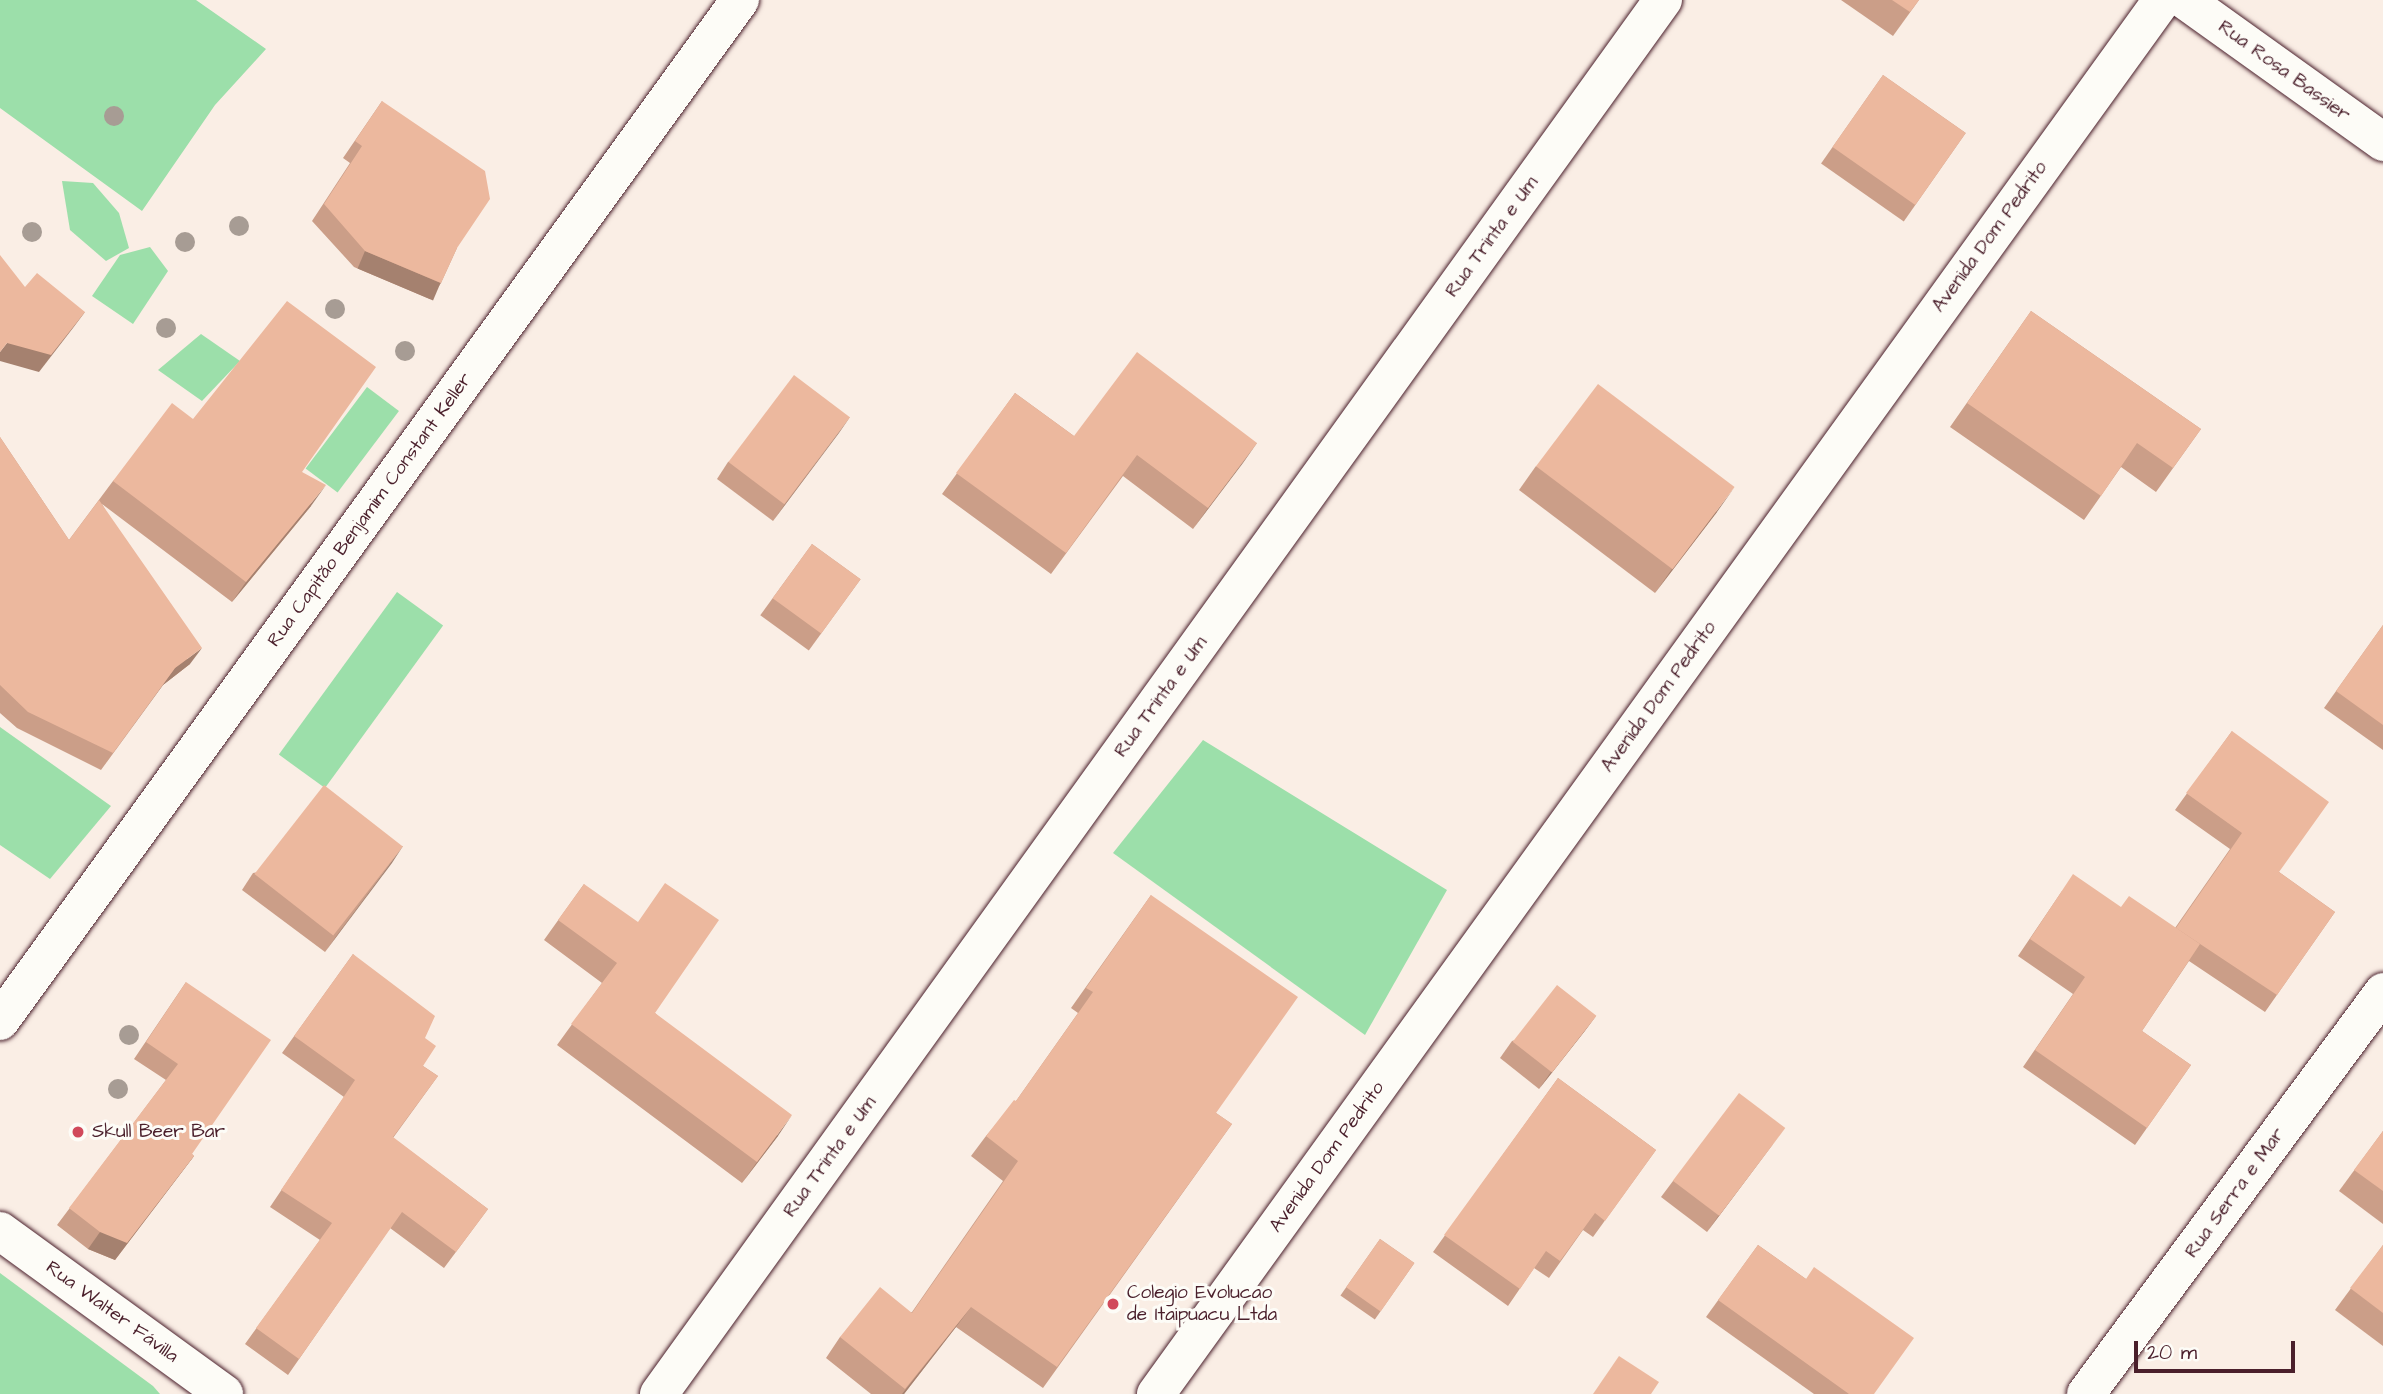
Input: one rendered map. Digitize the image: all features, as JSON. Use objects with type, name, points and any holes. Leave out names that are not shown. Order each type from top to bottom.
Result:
[{"type":"street","name":"Rua Capitão Benjamim Constant Keller","points":[[0,1021],[740,0]]},
{"type":"street","name":"Rua Trinta e Um","points":[[659,1394],[1663,0]]},
{"type":"street","name":"Avenida Dom Pedrito","points":[[1156,1394],[2162,0]]},
{"type":"street","name":"Rua Rosa Bassier","points":[[2185,0],[2383,142]]},
{"type":"street","name":"Rua Serra e Mar","points":[[2086,1394],[2383,992]]},
{"type":"street","name":"Rua Walter Fávilla","points":[[0,1231],[224,1394]]},
{"type":"green space","points":[[0,0],[196,0],[266,49],[215,105],[142,211],[0,108]]},
{"type":"green space","points":[[62,181],[93,183],[119,213],[129,248],[106,261],[70,230]]},
{"type":"green space","points":[[150,247],[168,271],[133,324],[92,296],[120,255]]},
{"type":"green space","points":[[201,334],[240,361],[202,401],[158,370]]},
{"type":"green space","points":[[367,387],[399,411],[338,493],[306,468]]},
{"type":"green space","points":[[397,592],[443,626],[325,788],[279,755]]},
{"type":"green space","points":[[0,727],[111,806],[50,879],[0,845]]},
{"type":"green space","points":[[1203,740],[1447,890],[1365,1035],[1113,853]]},
{"type":"green space","points":[[0,1273],[153,1386],[160,1394],[0,1394]]},
{"type":"building","points":[[1892,0],[1919,0],[1910,12]]},
{"type":"building","points":[[1883,75],[1966,133],[1915,205],[1833,147]]},
{"type":"building","points":[[382,101],[485,171],[490,199],[457,248],[441,283],[365,251],[324,204],[362,146],[355,141]]},
{"type":"building","points":[[0,255],[25,287],[37,273],[85,312],[51,355],[7,343],[0,352]]},
{"type":"building","points":[[287,301],[376,367],[302,472],[326,485],[246,582],[113,481],[172,403],[193,419]]},
{"type":"building","points":[[2031,311],[2201,429],[2173,468],[2137,443],[2101,496],[1967,403]]},
{"type":"building","points":[[1137,352],[1257,443],[1208,508],[1137,455],[1066,553],[956,473],[1015,393],[1074,436]]},
{"type":"building","points":[[794,375],[850,417],[784,504],[728,462]]},
{"type":"building","points":[[1598,384],[1735,487],[1673,569],[1536,466]]},
{"type":"building","points":[[0,437],[69,540],[99,500],[202,648],[175,668],[113,753],[28,712],[0,685]]},
{"type":"building","points":[[812,544],[861,579],[821,633],[773,598]]},
{"type":"building","points":[[2383,625],[2383,725],[2336,691]]},
{"type":"building","points":[[2232,731],[2329,802],[2279,872],[2335,912],[2277,995],[2176,928],[2242,833],[2186,793]]},
{"type":"building","points":[[324,785],[403,847],[333,936],[254,874]]},
{"type":"building","points":[[2073,874],[2121,907],[2129,896],[2200,944],[2142,1031],[2191,1065],[2147,1128],[2035,1050],[2085,977],[2030,939]]},
{"type":"building","points":[[665,883],[719,920],[655,1013],[792,1115],[757,1162],[571,1024],[617,963],[558,920],[584,884],[638,922]]},
{"type":"building","points":[[1151,895],[1298,997],[1216,1113],[1232,1124],[1057,1367],[971,1307],[905,1389],[840,1337],[880,1287],[912,1313],[1018,1161],[986,1136],[1014,1100],[1016,1101],[1093,992],[1086,988]]},
{"type":"building","points":[[353,954],[435,1016],[425,1038],[436,1046],[423,1066],[438,1076],[393,1137],[488,1209],[456,1252],[402,1212],[299,1359],[256,1328],[332,1223],[281,1190],[355,1080],[294,1036]]},
{"type":"building","points":[[186,982],[271,1040],[192,1154],[194,1156],[127,1243],[100,1232],[69,1208],[178,1064],[146,1042]]},
{"type":"building","points":[[1557,985],[1596,1016],[1552,1073],[1513,1042]]},
{"type":"building","points":[[1558,1078],[1656,1150],[1605,1221],[1595,1213],[1560,1261],[1546,1251],[1520,1289],[1444,1235]]},
{"type":"building","points":[[1739,1093],[1785,1128],[1719,1216],[1673,1181]]},
{"type":"building","points":[[2383,1131],[2383,1191],[2354,1170]]},
{"type":"building","points":[[1380,1239],[1414,1263],[1381,1311],[1346,1287]]},
{"type":"building","points":[[1758,1245],[1806,1279],[1814,1267],[1914,1338],[1874,1394],[1849,1394],[1718,1300]]},
{"type":"building","points":[[2383,1245],[2383,1313],[2350,1288]]},
{"type":"building","points":[[1619,1356],[1659,1382],[1651,1394],[1593,1394]]},
{"type":"place","name":"Skull Beer Bar","points":[[78,1132]]},
{"type":"place","name":"Colegio Evolucao de Itaipuacu Ltda","points":[[1113,1304]]}]
